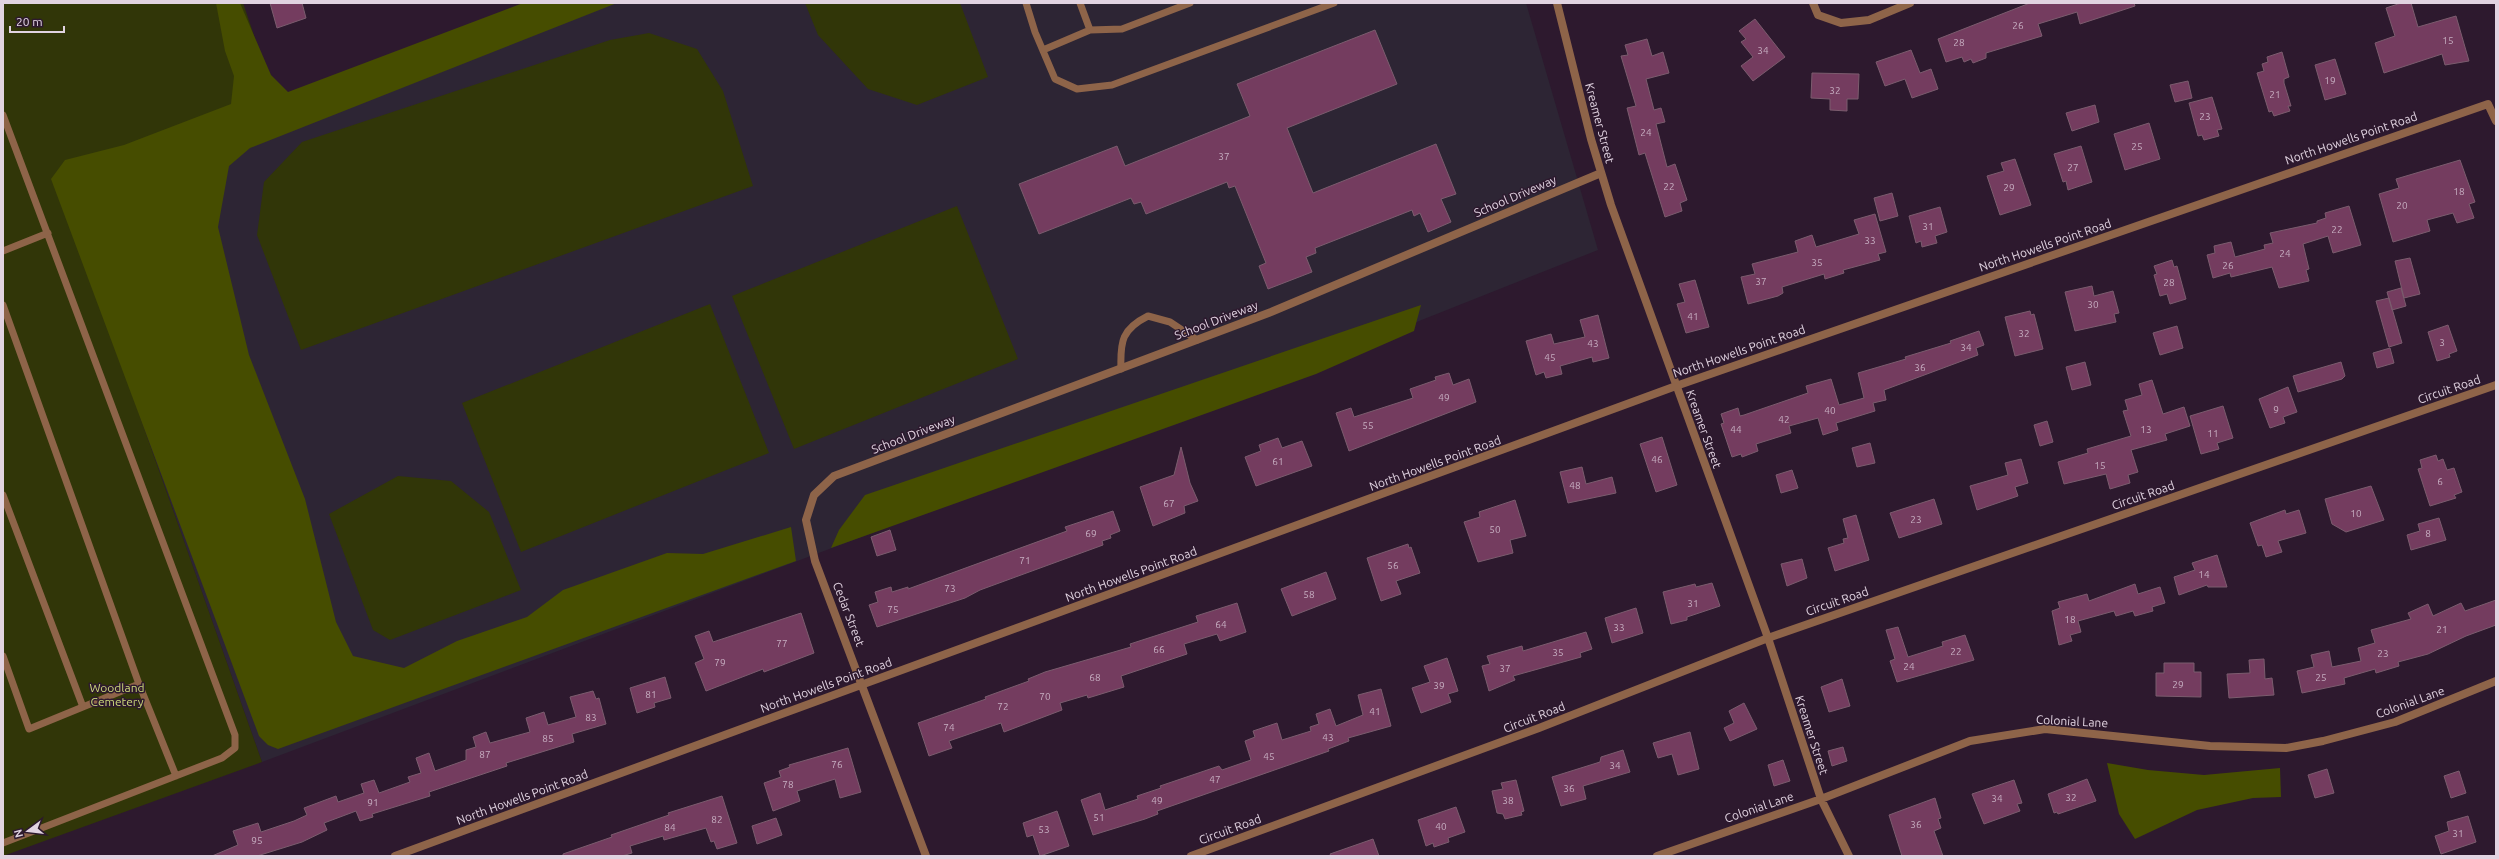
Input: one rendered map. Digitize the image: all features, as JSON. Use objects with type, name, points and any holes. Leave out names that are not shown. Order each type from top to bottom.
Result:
[{"type":"street","name":"Kreamer Street","points":[[1557,3],[1601,173],[1676,386],[1768,638],[1821,799],[1849,856]]},
{"type":"street","points":[[1813,3],[1818,15],[1841,23],[1869,20],[1910,3]]},
{"type":"street","name":"North Howells Point Road","points":[[395,856],[1676,386],[2488,104],[2496,121]]},
{"type":"street","name":"School Driveway","points":[[834,476],[1271,312],[1601,173]]},
{"type":"street","name":"Circuit Road","points":[[1191,856],[1539,728],[1768,638],[2496,385]]},
{"type":"street","name":"Cedar Street","points":[[834,476],[814,496],[806,520],[815,561],[863,684],[926,856]]},
{"type":"street","name":"Colonial Lane","points":[[1657,856],[1821,799],[1970,741],[2045,729],[2210,746],[2286,748],[2323,741],[2395,722],[2496,681]]},
{"type":"lane","points":[[1026,3],[1055,79],[1077,89],[1112,85],[1334,3]]},
{"type":"lane","points":[[1080,3],[1090,30]]},
{"type":"lane","points":[[1043,50],[1090,30],[1122,29],[1190,3]]},
{"type":"lane","points":[[3,115],[235,736],[235,748],[222,758],[3,842]]},
{"type":"lane","points":[[3,251],[48,233]]},
{"type":"lane","points":[[3,305],[140,684],[176,776]]},
{"type":"lane","points":[[1121,368],[1122,340],[1132,324],[1148,316],[1170,322],[1197,340]]},
{"type":"lane","points":[[3,495],[83,707]]},
{"type":"lane","points":[[3,656],[29,729],[140,684]]},
{"type":"shaded area","points":[[553,3],[1526,3],[1598,250],[1104,446],[262,762],[61,193]]},
{"type":"green space","name":"Woodland Cemetery","points":[[3,3],[243,3],[279,109],[61,193],[262,762],[3,856]]},
{"type":"green space","points":[[216,3],[240,3],[271,75],[288,92],[523,3],[617,3],[250,148],[229,166],[218,227],[249,355],[305,499],[336,622],[353,656],[404,668],[457,641],[527,617],[563,590],[667,553],[703,554],[791,527],[796,561],[278,749],[268,745],[259,736],[51,179],[65,160],[124,145],[231,104],[234,76],[225,51]]},
{"type":"green space","points":[[805,3],[960,3],[988,77],[917,105],[868,89],[818,35]]},
{"type":"green space","points":[[649,33],[697,49],[723,91],[753,186],[301,350],[257,235],[264,182],[302,142],[610,40]]},
{"type":"green space","points":[[957,206],[1018,359],[794,449],[732,296]]},
{"type":"green space","points":[[710,304],[769,453],[521,552],[462,403]]},
{"type":"green space","points":[[1421,305],[1414,331],[1316,374],[831,548],[839,530],[865,495]]},
{"type":"green space","points":[[398,476],[451,481],[489,512],[521,590],[390,640],[373,630],[329,514]]},
{"type":"green space","points":[[2107,763],[2148,770],[2204,775],[2280,768],[2281,797],[2253,798],[2197,810],[2135,839],[2119,814]]},
{"type":"building","points":[[270,3],[302,3],[306,18],[277,28]]},
{"type":"building","points":[[2030,3],[2134,3],[2135,6],[2080,24],[2077,12],[2038,24],[2042,36],[1986,53],[1986,58],[1973,63],[1971,59],[1964,62],[1962,57],[1946,62],[1938,39]]},
{"type":"building","points":[[2401,3],[2411,3],[2418,27],[2456,16],[2469,61],[2445,65],[2442,54],[2384,73],[2375,43],[2395,36],[2386,8]]},
{"type":"building","points":[[1755,19],[1785,57],[1753,81],[1741,66],[1753,57],[1741,42],[1746,39],[1739,31]]},
{"type":"building","points":[[1375,30],[1397,84],[1287,128],[1313,193],[1436,144],[1456,194],[1441,199],[1451,222],[1428,232],[1420,213],[1414,216],[1412,210],[1315,248],[1316,253],[1306,257],[1312,272],[1268,289],[1259,266],[1266,263],[1235,186],[1229,188],[1227,182],[1146,214],[1141,202],[1134,204],[1131,198],[1039,234],[1019,184],[1117,146],[1125,166],[1250,116],[1237,84]]},
{"type":"building","points":[[1647,39],[1652,56],[1663,52],[1669,73],[1646,79],[1654,110],[1661,108],[1665,122],[1656,124],[1667,167],[1675,164],[1687,200],[1680,203],[1682,211],[1665,217],[1645,153],[1639,155],[1627,108],[1636,106],[1621,56],[1628,55],[1625,45]]},
{"type":"building","points":[[1911,50],[1920,73],[1931,69],[1938,89],[1912,98],[1905,79],[1885,86],[1876,62]]},
{"type":"building","points":[[2282,52],[2289,77],[2284,79],[2284,83],[2291,106],[2288,106],[2290,111],[2274,116],[2272,111],[2269,112],[2257,73],[2264,71],[2262,64],[2268,62],[2267,57]]},
{"type":"building","points":[[2335,59],[2346,94],[2325,100],[2315,65]]},
{"type":"building","points":[[1812,73],[1859,74],[1858,99],[1847,99],[1847,111],[1830,110],[1830,99],[1811,98]]},
{"type":"building","points":[[2188,81],[2192,98],[2175,102],[2170,85]]},
{"type":"building","points":[[2212,97],[2222,129],[2217,130],[2219,136],[2204,140],[2202,135],[2198,136],[2189,103]]},
{"type":"building","points":[[2095,105],[2099,122],[2072,131],[2066,113]]},
{"type":"building","points":[[2149,123],[2160,159],[2125,170],[2114,134]]},
{"type":"building","points":[[2081,146],[2092,182],[2068,190],[2066,181],[2063,182],[2054,154]]},
{"type":"building","points":[[2015,159],[2031,205],[2000,215],[1987,176],[2004,171],[2001,163]]},
{"type":"building","points":[[2460,160],[2475,202],[2469,204],[2474,218],[2457,223],[2453,213],[2427,220],[2430,231],[2393,242],[2379,194],[2399,188],[2396,179]]},
{"type":"building","points":[[1892,193],[1898,216],[1880,221],[1874,198]]},
{"type":"building","points":[[2349,206],[2361,245],[2333,253],[2328,236],[2303,244],[2309,269],[2306,270],[2309,281],[2279,288],[2272,267],[2231,277],[2230,273],[2213,278],[2207,255],[2215,253],[2214,246],[2231,242],[2235,257],[2265,249],[2264,245],[2273,243],[2270,233],[2317,223],[2317,221],[2326,218],[2325,213]]},
{"type":"building","points":[[1940,207],[1947,232],[1935,236],[1937,243],[1922,247],[1921,241],[1916,243],[1909,216]]},
{"type":"building","points":[[1875,214],[1886,252],[1878,254],[1880,260],[1843,270],[1844,273],[1825,279],[1824,274],[1782,287],[1783,293],[1778,296],[1748,304],[1741,277],[1755,274],[1752,264],[1798,252],[1795,241],[1812,235],[1816,247],[1859,234],[1854,220]]},
{"type":"building","points":[[2410,258],[2420,294],[2404,298],[2395,261]]},
{"type":"building","points":[[2172,260],[2174,267],[2177,266],[2186,299],[2170,304],[2167,294],[2160,296],[2154,275],[2157,274],[2154,266]]},
{"type":"building","points":[[1695,280],[1709,327],[1686,333],[1677,304],[1685,302],[1679,284]]},
{"type":"building","points":[[2092,286],[2094,296],[2113,291],[2119,313],[2114,314],[2116,322],[2075,331],[2065,292]]},
{"type":"building","points":[[2401,288],[2406,306],[2392,310],[2387,292]]},
{"type":"building","points":[[2389,298],[2402,343],[2389,347],[2376,301]]},
{"type":"building","points":[[2030,311],[2031,315],[2034,314],[2043,349],[2015,356],[2005,317]]},
{"type":"building","points":[[1598,315],[1609,358],[1593,362],[1592,357],[1560,366],[1562,374],[1546,378],[1544,372],[1536,375],[1526,341],[1551,334],[1554,344],[1585,337],[1580,320]]},
{"type":"building","points":[[2448,325],[2457,351],[2449,354],[2450,357],[2437,361],[2428,332]]},
{"type":"building","points":[[2177,326],[2183,348],[2160,355],[2153,333]]},
{"type":"building","points":[[1979,331],[1984,345],[1976,348],[1978,355],[1884,390],[1886,400],[1873,403],[1875,411],[1836,423],[1838,430],[1823,435],[1818,418],[1789,426],[1791,433],[1756,444],[1758,451],[1742,457],[1741,454],[1732,457],[1721,424],[1724,423],[1721,414],[1738,408],[1740,416],[1744,415],[1808,393],[1806,386],[1831,379],[1839,405],[1864,398],[1858,373],[1906,359],[1905,357],[1951,343],[1950,341]]},
{"type":"building","points":[[2390,348],[2394,363],[2377,368],[2373,353]]},
{"type":"building","points":[[2085,362],[2091,385],[2072,390],[2066,367]]},
{"type":"building","points":[[2341,362],[2345,376],[2342,379],[2298,392],[2293,376]]},
{"type":"building","points":[[1449,373],[1453,385],[1469,379],[1476,402],[1349,451],[1336,413],[1351,408],[1354,417],[1413,398],[1410,389],[1436,380],[1435,377]]},
{"type":"building","points":[[2152,380],[2163,414],[2184,407],[2190,426],[2165,434],[2167,440],[2131,450],[2138,472],[2128,475],[2130,483],[2110,489],[2106,474],[2064,484],[2058,462],[2088,453],[2087,449],[2131,436],[2123,411],[2128,410],[2125,400],[2142,395],[2139,384]]},
{"type":"building","points":[[2288,387],[2297,412],[2283,417],[2285,423],[2270,428],[2259,399]]},
{"type":"building","points":[[2223,406],[2233,438],[2217,443],[2219,449],[2201,454],[2190,416]]},
{"type":"building","points":[[2047,421],[2053,442],[2040,446],[2034,425]]},
{"type":"building","points":[[1662,437],[1677,485],[1656,492],[1640,444]]},
{"type":"building","points":[[1278,438],[1282,448],[1302,441],[1312,466],[1256,486],[1245,457],[1261,451],[1259,445]]},
{"type":"building","points":[[1870,443],[1875,463],[1857,467],[1852,448]]},
{"type":"building","points":[[1181,447],[1190,483],[1198,501],[1184,506],[1185,513],[1153,526],[1140,487],[1174,475]]},
{"type":"building","points":[[2436,455],[2438,461],[2443,459],[2447,470],[2454,468],[2462,492],[2454,495],[2456,498],[2430,506],[2418,469],[2422,468],[2420,460]]},
{"type":"building","points":[[2021,459],[2028,483],[2015,487],[2018,496],[1977,510],[1970,486],[2008,475],[2005,463]]},
{"type":"building","points":[[1582,467],[1586,484],[1612,477],[1616,493],[1568,503],[1560,472]]},
{"type":"building","points":[[1792,470],[1798,488],[1781,493],[1776,475]]},
{"type":"building","points":[[2371,486],[2384,520],[2346,532],[2332,524],[2325,499]]},
{"type":"building","points":[[1934,499],[1942,524],[1899,538],[1890,513]]},
{"type":"building","points":[[1515,500],[1526,536],[1510,540],[1513,553],[1478,562],[1464,522],[1480,517],[1479,512]]},
{"type":"building","points":[[2285,510],[2286,514],[2299,510],[2306,533],[2278,541],[2282,552],[2266,557],[2262,545],[2258,546],[2250,523]]},
{"type":"building","points":[[1113,511],[1120,531],[1110,535],[1111,538],[1102,541],[1103,545],[980,590],[965,598],[877,627],[869,605],[878,602],[875,592],[891,587],[892,592],[908,587],[908,589],[1067,531],[1065,527]]},
{"type":"building","points":[[1856,515],[1869,560],[1835,571],[1828,548],[1844,543],[1843,539],[1848,538],[1843,519]]},
{"type":"building","points":[[2439,518],[2446,540],[2411,550],[2407,535],[2420,531],[2418,524]]},
{"type":"building","points":[[890,530],[896,550],[877,556],[871,537]]},
{"type":"building","points":[[1408,544],[1409,548],[1411,547],[1420,573],[1396,581],[1401,594],[1381,601],[1367,558]]},
{"type":"building","points":[[2217,555],[2227,587],[2208,587],[2207,585],[2179,595],[2174,577],[2195,570],[2192,563]]},
{"type":"building","points":[[1802,559],[1807,578],[1787,586],[1781,564]]},
{"type":"building","points":[[1326,572],[1336,599],[1292,616],[1281,589]]},
{"type":"building","points":[[1712,583],[1720,606],[1687,617],[1687,620],[1671,624],[1663,592],[1695,584],[1696,587]]},
{"type":"building","points":[[2135,584],[2138,594],[2160,587],[2165,603],[2152,607],[2153,611],[2135,616],[2133,611],[2116,616],[2114,611],[2078,621],[2081,632],[2070,635],[2072,641],[2059,645],[2052,611],[2060,608],[2058,602],[2087,594],[2089,601]]},
{"type":"building","points":[[2496,600],[2496,625],[2466,636],[2428,654],[2398,662],[2399,666],[2376,673],[2375,669],[2344,678],[2345,684],[2302,693],[2297,671],[2314,667],[2311,655],[2329,651],[2332,667],[2361,661],[2358,648],[2375,643],[2371,630],[2411,619],[2408,613],[2428,604],[2433,616],[2461,603],[2465,611]]},
{"type":"building","points":[[1237,603],[1246,632],[1220,641],[1217,634],[1184,644],[1187,654],[1121,676],[1124,687],[1088,698],[1087,695],[1060,703],[1062,710],[1004,732],[1001,723],[949,741],[952,748],[929,756],[918,723],[986,699],[985,697],[1029,681],[1028,679],[1045,672],[1131,647],[1130,644],[1198,622],[1196,616]]},
{"type":"building","points":[[1636,608],[1643,633],[1612,643],[1605,618]]},
{"type":"building","points":[[801,613],[814,653],[764,672],[763,669],[706,691],[695,663],[704,659],[695,636],[709,631],[713,642]]},
{"type":"building","points":[[1898,627],[1908,657],[1943,646],[1942,642],[1965,635],[1974,660],[1897,682],[1890,661],[1895,659],[1886,630]]},
{"type":"building","points":[[1586,632],[1592,649],[1580,653],[1581,657],[1513,676],[1515,680],[1489,691],[1482,666],[1490,664],[1487,656],[1522,646],[1523,651]]},
{"type":"building","points":[[1447,658],[1458,691],[1448,694],[1451,702],[1421,713],[1412,688],[1430,682],[1424,666]]},
{"type":"building","points":[[2264,659],[2265,679],[2272,678],[2274,695],[2229,698],[2227,674],[2250,673],[2249,660]]},
{"type":"building","points":[[2164,663],[2194,663],[2194,672],[2201,672],[2201,697],[2156,696],[2156,673],[2164,673]]},
{"type":"building","points":[[665,677],[671,698],[654,703],[655,707],[637,713],[630,688]]},
{"type":"building","points":[[1842,679],[1850,706],[1829,712],[1821,687]]},
{"type":"building","points":[[1381,689],[1391,726],[1348,738],[1349,741],[1328,749],[1329,751],[1157,811],[1158,814],[1145,819],[1093,835],[1081,800],[1100,793],[1105,810],[1138,799],[1137,796],[1161,788],[1160,786],[1219,766],[1222,770],[1251,760],[1245,741],[1255,737],[1253,731],[1277,723],[1282,740],[1311,731],[1310,727],[1319,724],[1316,714],[1330,709],[1336,726],[1363,715],[1358,695]]},
{"type":"building","points":[[593,691],[596,699],[599,698],[606,724],[572,734],[574,742],[506,763],[507,766],[429,792],[430,796],[372,814],[373,817],[360,821],[356,811],[324,823],[327,830],[302,842],[257,856],[212,856],[238,845],[233,831],[258,823],[261,832],[294,821],[307,815],[304,808],[336,796],[338,802],[364,793],[361,784],[374,780],[379,793],[410,782],[408,777],[421,773],[416,758],[429,753],[435,771],[466,760],[466,750],[476,747],[473,737],[486,732],[490,743],[530,732],[526,718],[544,712],[548,725],[576,717],[570,697]]},
{"type":"building","points":[[1744,703],[1757,729],[1730,741],[1724,728],[1734,723],[1729,711]]},
{"type":"building","points":[[1690,732],[1699,769],[1678,775],[1672,754],[1658,758],[1653,743]]},
{"type":"building","points":[[1843,747],[1847,761],[1832,766],[1828,751]]},
{"type":"building","points":[[848,748],[861,792],[840,798],[835,779],[797,791],[800,801],[773,811],[764,783],[781,777],[779,771],[790,767],[789,765]]},
{"type":"building","points":[[1623,750],[1630,772],[1583,786],[1586,799],[1561,806],[1552,777],[1600,762],[1601,757]]},
{"type":"building","points":[[1783,760],[1790,781],[1774,786],[1768,765]]},
{"type":"building","points":[[2327,769],[2334,793],[2315,798],[2308,775]]},
{"type":"building","points":[[2459,771],[2466,793],[2451,798],[2444,776]]},
{"type":"building","points":[[2087,779],[2096,801],[2058,814],[2057,812],[2054,813],[2048,794]]},
{"type":"building","points":[[1516,780],[1524,811],[1521,812],[1522,815],[1505,819],[1503,814],[1497,813],[1492,791],[1503,789],[1501,783]]},
{"type":"building","points":[[2014,780],[2022,803],[2017,804],[2020,811],[1984,824],[1972,794]]},
{"type":"building","points":[[722,796],[737,843],[717,849],[714,841],[711,842],[706,828],[664,840],[663,836],[630,846],[632,853],[622,856],[563,856],[563,854],[612,837],[611,835],[669,815],[668,813]]},
{"type":"building","points":[[1935,798],[1941,818],[1938,819],[1941,828],[1934,831],[1943,856],[1902,856],[1889,815]]},
{"type":"building","points":[[1456,807],[1465,832],[1448,838],[1449,842],[1434,847],[1433,843],[1426,846],[1418,820]]},
{"type":"building","points":[[1057,811],[1069,846],[1040,856],[1033,835],[1027,837],[1023,823]]},
{"type":"building","points":[[2468,816],[2476,842],[2441,854],[2435,836],[2449,831],[2447,822]]},
{"type":"building","points":[[776,818],[782,835],[757,844],[752,826]]},
{"type":"building","points":[[1373,839],[1379,856],[1331,856],[1330,854]]}]
